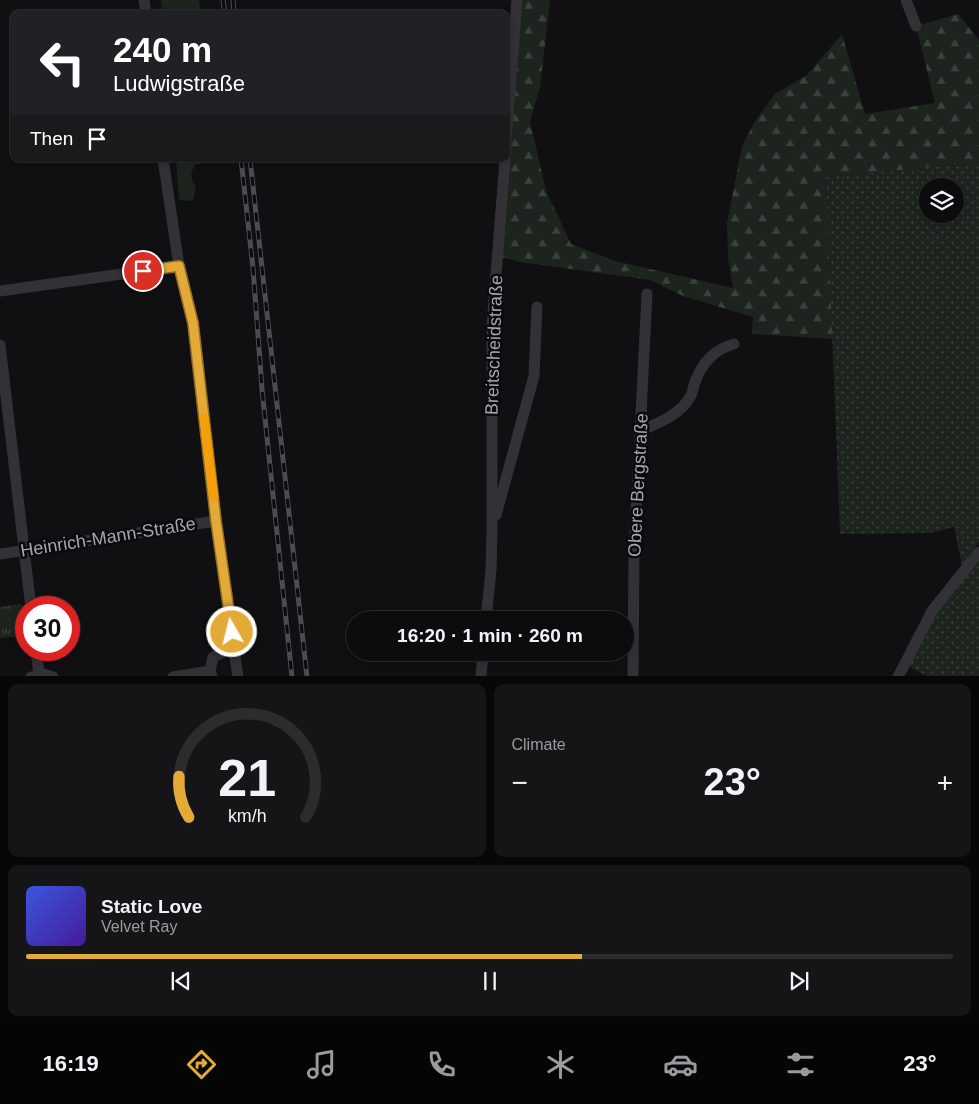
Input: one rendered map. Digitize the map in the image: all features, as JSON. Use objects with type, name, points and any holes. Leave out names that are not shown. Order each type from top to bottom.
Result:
[{"type":"street","points":[[510,89],[517,0]]},
{"type":"street","points":[[906,0],[916,26]]},
{"type":"street","points":[[163,162],[179,266],[193,323],[216,521],[238,676]]},
{"type":"street","name":"Breitscheidstraße","points":[[487,611],[492,532],[492,326],[505,162]]},
{"type":"street","points":[[0,291],[179,266]]},
{"type":"street","name":"Obere Bergstraße","points":[[633,676],[634,553],[647,294]]},
{"type":"street","name":"Breitscheidstraße","points":[[492,532],[534,376],[537,307]]},
{"type":"street","points":[[640,431],[663,421],[679,410],[690,397],[695,381],[703,366],[714,353],[734,344]]},
{"type":"street","points":[[0,345],[30,596]]},
{"type":"street","name":"Heinrich-Mann-Straße","points":[[0,554],[216,521]]},
{"type":"street","points":[[898,676],[932,611],[979,552]]},
{"type":"street","points":[[174,676],[211,674],[214,657],[224,652],[235,651]]},
{"type":"street","points":[[36,661],[35,675],[53,676]]},
{"type":"street","points":[[481,676],[482,661]]},
{"type":"green space","points":[[161,0],[199,0],[200,10],[162,10]]},
{"type":"green space","points":[[517,0],[550,0],[540,87],[530,121],[546,191],[571,244],[615,261],[733,288],[728,258],[727,223],[742,146],[755,121],[775,94],[807,75],[842,34],[865,114],[935,103],[916,26],[958,14],[979,40],[979,163],[826,177],[833,339],[752,334],[753,317],[683,296],[650,280],[520,262],[497,256],[506,162],[510,162],[510,89]]},
{"type":"green space","points":[[176,162],[202,162],[195,165],[191,173],[193,183],[196,186],[193,201],[179,200]]},
{"type":"green space","points":[[979,163],[979,542],[962,565],[954,527],[930,533],[840,534],[826,177]]},
{"type":"green space","points":[[979,560],[979,676],[927,676],[908,666],[934,617]]},
{"type":"green space","points":[[15,605],[15,637],[0,638],[0,607]]},
{"type":"railway","points":[[223,0],[224,10]]},
{"type":"railway","points":[[233,0],[234,10]]},
{"type":"railway","points":[[241,162],[253,268],[262,389],[292,676]]},
{"type":"railway","points":[[250,162],[307,676]]},
{"type":"slow traffic","points":[[204,418],[214,498]]},
{"type":"route","points":[[143,271],[179,266],[193,323],[216,521],[232,632]]}]
